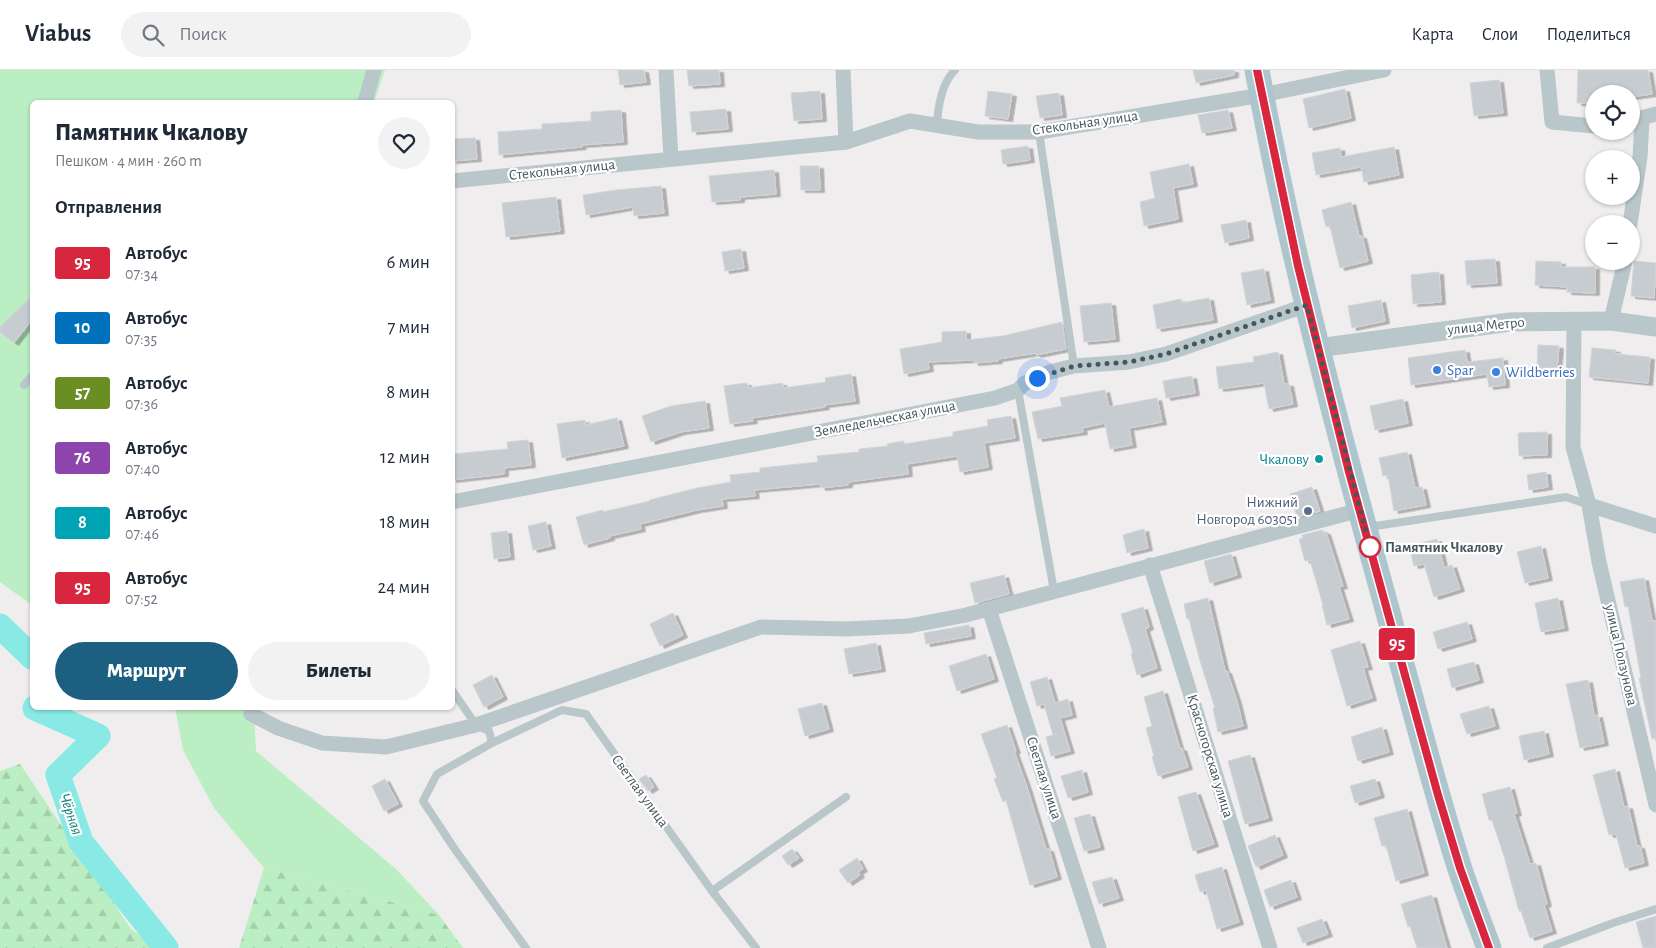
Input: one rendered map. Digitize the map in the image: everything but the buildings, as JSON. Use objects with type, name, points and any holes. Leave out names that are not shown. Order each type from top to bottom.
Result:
[{"type":"main road","points":[[1257,70],[1307,305],[1362,519],[1438,795],[1460,868],[1488,948]]},
{"type":"street","points":[[366,100],[374,70]]},
{"type":"street","points":[[666,70],[671,159]]},
{"type":"street","points":[[843,70],[846,142]]},
{"type":"street","name":"Стекольная улица","points":[[455,181],[846,142],[910,121],[978,132],[1039,132],[1262,95],[1384,70]]},
{"type":"street","points":[[1547,70],[1552,122],[1585,125]]},
{"type":"street","points":[[1631,215],[1640,157],[1643,118]]},
{"type":"street","points":[[1611,321],[1623,270]]},
{"type":"street","name":"Земледельческая улица","points":[[455,501],[995,398],[1018,390],[1025,383],[1050,372],[1074,366],[1129,362],[1166,354],[1307,305]]},
{"type":"street","name":"улица Ползунова","points":[[1574,320],[1573,447],[1589,504],[1599,562],[1656,805]]},
{"type":"street","name":"улица Метро","points":[[1318,348],[1510,322],[1611,321],[1656,326]]},
{"type":"street","points":[[1589,504],[1656,526]]},
{"type":"street","points":[[251,714],[278,728],[322,742],[386,747],[476,725],[761,627],[846,629],[909,626],[989,609],[1150,565],[1362,519]]},
{"type":"street","name":"Красногорская улица","points":[[1150,565],[1270,948]]},
{"type":"street","name":"Светлая улица","points":[[989,609],[1099,948]]},
{"type":"lane","points":[[937,124],[938,109],[949,76],[955,70]]},
{"type":"lane","points":[[1039,132],[1074,366]]},
{"type":"lane","points":[[24,385],[30,378]]},
{"type":"lane","points":[[1018,390],[1054,591]]},
{"type":"lane","points":[[1362,519],[1566,498],[1589,504]]},
{"type":"lane","points":[[455,694],[476,725],[489,731],[492,743]]},
{"type":"lane","name":"Светлая улица","points":[[526,948],[454,848],[423,801],[437,774],[492,743],[562,710],[586,714],[712,891],[756,948]]},
{"type":"lane","points":[[712,891],[846,797]]},
{"type":"lane","points":[[1547,948],[1612,923],[1656,909]]},
{"type":"green space","points":[[0,70],[385,70],[375,100],[30,100],[30,604],[0,582]]},
{"type":"green space","points":[[175,710],[254,710],[256,751],[396,869],[439,915],[264,868],[214,808],[183,750]]},
{"type":"green space","points":[[20,764],[131,929],[159,948],[0,948],[0,771]]},
{"type":"green space","points":[[264,868],[439,915],[463,948],[239,948]]},
{"type":"waterway","name":"Чёрная","points":[[0,626],[30,655]]},
{"type":"waterway","name":"Чёрная","points":[[40,710],[98,736],[58,775],[81,842],[166,948]]},
{"type":"bus line","name":"95","points":[[1257,70],[1298,266],[1349,472],[1438,795],[1460,868],[1489,948]]},
{"type":"place","name":"Spar","points":[[1437,370]]},
{"type":"place","name":"Wildberries","points":[[1496,372]]},
{"type":"place","name":"Чкалову","points":[[1319,459]]},
{"type":"place","name":"Нижний Новгород 603051","points":[[1308,511]]},
{"type":"place","name":"Памятник Чкалову","points":[[1370,547]]},
{"type":"route","points":[[1037,378],[1050,372],[1074,366],[1129,362],[1166,354],[1307,305],[1370,547]]}]
